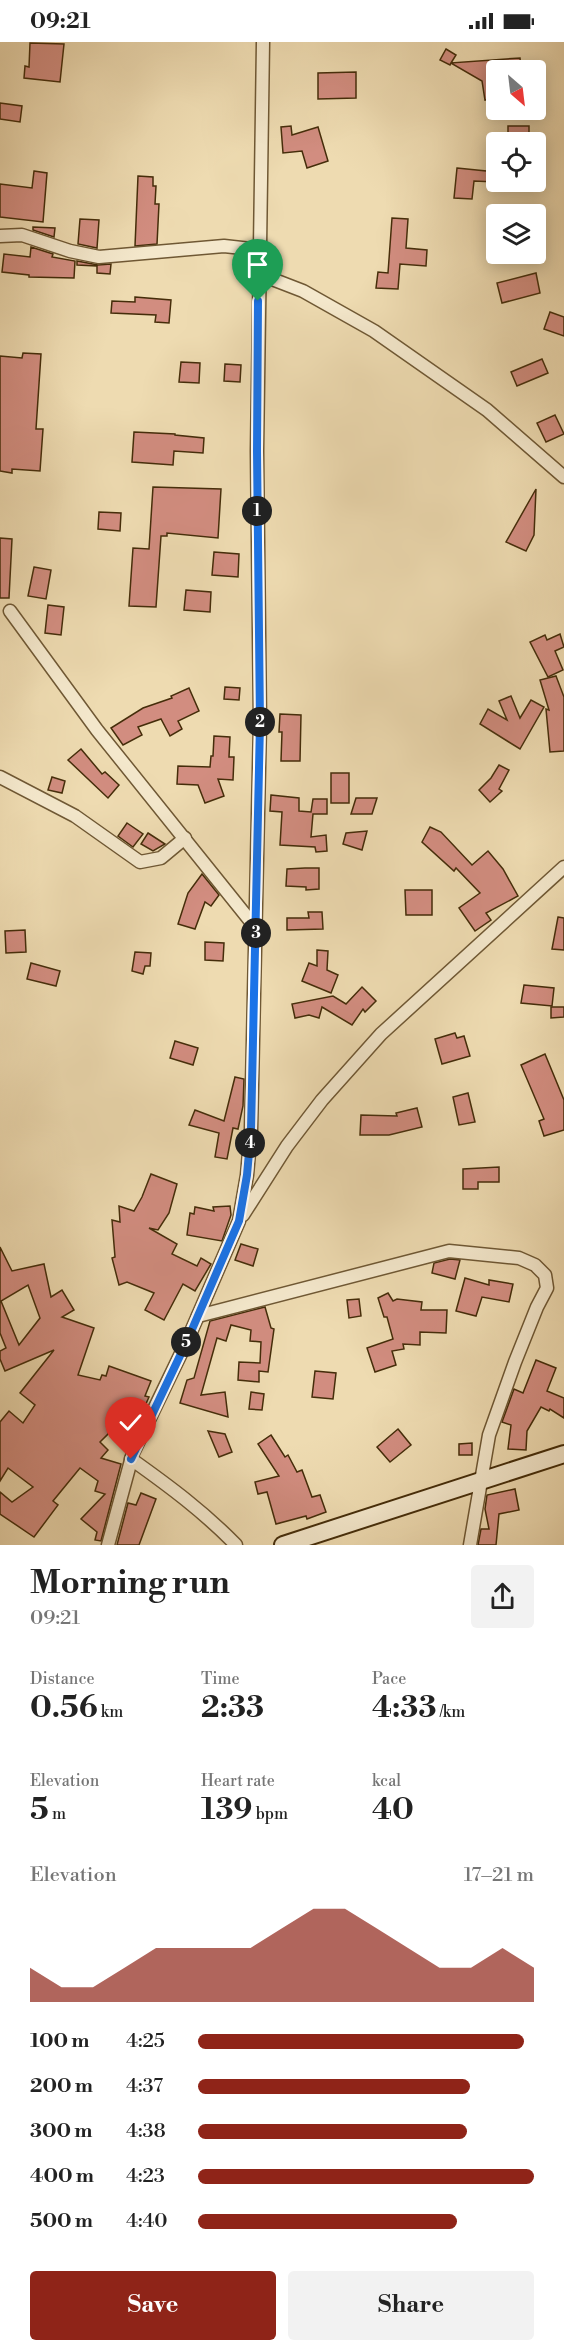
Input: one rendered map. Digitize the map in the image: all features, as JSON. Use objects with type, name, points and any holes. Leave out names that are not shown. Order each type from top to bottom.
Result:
[{"type":"street","points":[[239,1221],[247,1175],[251,1130],[256,928],[260,723],[257,451],[263,42]]},
{"type":"street","points":[[0,236],[22,235],[69,251],[99,257],[224,246],[260,250]]},
{"type":"street","points":[[259,274],[303,291],[374,331],[487,410],[564,477]]},
{"type":"street","points":[[10,611],[97,730],[256,928]]},
{"type":"street","points":[[0,777],[75,816],[140,862],[160,858],[185,838]]},
{"type":"street","points":[[108,1545],[131,1459],[198,1316],[239,1221],[287,1146],[322,1100],[381,1034],[564,867]]},
{"type":"street","points":[[198,1316],[406,1260],[449,1251],[519,1258],[535,1265],[545,1275],[547,1288],[537,1306],[493,1425],[470,1545]]},
{"type":"street","points":[[283,1545],[564,1454]]},
{"type":"street","points":[[131,1459],[179,1493],[214,1522],[236,1545]]},
{"type":"building","points":[[30,43],[64,44],[60,82],[24,78],[25,66],[29,67]]},
{"type":"building","points":[[446,49],[456,55],[450,65],[440,60]]},
{"type":"building","points":[[520,58],[520,60],[492,60]]},
{"type":"building","points":[[486,60],[486,100],[482,81],[451,63]]},
{"type":"building","points":[[356,72],[356,98],[318,99],[318,73]]},
{"type":"building","points":[[0,103],[22,106],[20,122],[0,119]]},
{"type":"building","points":[[291,126],[292,135],[318,127],[328,161],[307,168],[302,151],[283,153],[281,127]]},
{"type":"building","points":[[508,126],[529,126],[529,132],[508,132]]},
{"type":"building","points":[[457,168],[486,171],[486,182],[474,181],[472,199],[454,198]]},
{"type":"building","points":[[34,171],[47,173],[43,222],[0,217],[0,184],[32,188]]},
{"type":"building","points":[[138,176],[153,177],[153,186],[156,186],[155,204],[159,204],[157,244],[135,246]]},
{"type":"building","points":[[392,218],[408,219],[406,248],[427,250],[426,266],[400,264],[398,289],[376,288],[378,272],[388,273]]},
{"type":"building","points":[[80,219],[99,220],[97,248],[78,244]]},
{"type":"building","points":[[33,227],[55,228],[54,237],[33,230]]},
{"type":"building","points":[[31,247],[53,254],[52,257],[75,261],[74,278],[29,277],[29,275],[2,272],[4,254],[30,257]]},
{"type":"building","points":[[77,261],[98,265],[111,264],[110,274],[97,273],[97,266],[77,265]]},
{"type":"building","points":[[536,273],[540,293],[502,303],[497,283]]},
{"type":"building","points":[[135,297],[171,300],[169,323],[155,322],[156,315],[111,313],[112,301],[135,302]]},
{"type":"building","points":[[550,312],[564,317],[564,336],[544,329]]},
{"type":"building","points":[[23,353],[41,354],[36,429],[43,429],[40,471],[12,469],[12,473],[0,471],[0,356],[22,358]]},
{"type":"building","points":[[542,359],[548,373],[517,386],[511,372]]},
{"type":"building","points":[[181,362],[200,363],[199,383],[179,382]]},
{"type":"building","points":[[225,364],[241,365],[240,382],[224,381]]},
{"type":"building","points":[[555,415],[564,434],[546,442],[537,423]]},
{"type":"building","points":[[134,432],[204,438],[203,453],[174,451],[173,465],[132,462]]},
{"type":"building","points":[[153,487],[221,489],[218,538],[167,533],[167,536],[161,536],[156,607],[129,606],[133,548],[149,549]]},
{"type":"building","points":[[536,489],[534,535],[526,551],[506,542]]},
{"type":"building","points":[[99,512],[121,513],[120,531],[98,529]]},
{"type":"building","points":[[0,538],[12,539],[9,598],[0,598]]},
{"type":"building","points":[[214,552],[239,554],[238,577],[212,575]]},
{"type":"building","points":[[34,567],[51,570],[46,599],[28,596]]},
{"type":"building","points":[[186,590],[211,592],[210,612],[184,610]]},
{"type":"building","points":[[48,605],[64,607],[61,635],[45,633]]},
{"type":"building","points":[[560,634],[564,647],[555,651],[563,670],[548,677],[530,642],[545,635],[547,640]]},
{"type":"building","points":[[556,676],[564,697],[564,751],[550,752],[546,709],[549,710],[540,680]]},
{"type":"building","points":[[225,687],[240,688],[239,700],[224,699]]},
{"type":"building","points":[[189,688],[199,711],[178,721],[182,729],[170,736],[161,719],[138,727],[142,735],[123,745],[111,728],[143,708],[172,698],[171,696]]},
{"type":"building","points":[[511,696],[520,718],[531,700],[544,707],[520,749],[480,724],[488,709],[507,720],[499,701]]},
{"type":"building","points":[[280,714],[301,715],[300,761],[281,761]]},
{"type":"building","points":[[214,736],[230,737],[229,757],[234,757],[233,780],[218,779],[224,796],[205,803],[198,785],[177,784],[178,766],[210,767]]},
{"type":"building","points":[[81,749],[102,774],[105,772],[119,785],[108,798],[68,760]]},
{"type":"building","points":[[499,765],[509,770],[499,789],[502,791],[490,802],[479,790],[491,778]]},
{"type":"building","points":[[331,773],[349,773],[349,803],[331,803]]},
{"type":"building","points":[[52,777],[65,781],[62,793],[48,790]]},
{"type":"building","points":[[271,795],[299,798],[299,811],[311,812],[313,799],[327,799],[327,814],[313,814],[311,837],[326,835],[327,851],[316,852],[315,847],[280,845],[282,812],[270,811]]},
{"type":"building","points":[[356,798],[377,798],[372,814],[351,814]]},
{"type":"building","points":[[127,823],[143,834],[133,847],[118,836]]},
{"type":"building","points":[[430,827],[441,832],[472,865],[488,851],[503,869],[518,896],[486,913],[491,920],[475,931],[459,908],[480,893],[456,868],[454,871],[422,842]]},
{"type":"building","points":[[367,831],[362,850],[343,844],[346,833]]},
{"type":"building","points":[[148,833],[165,844],[153,851],[141,844]]},
{"type":"building","points":[[319,868],[319,889],[306,890],[306,887],[286,886],[287,869]]},
{"type":"building","points":[[202,874],[219,895],[211,906],[205,902],[195,929],[178,924],[188,893]]},
{"type":"building","points":[[405,890],[432,890],[432,915],[406,915]]},
{"type":"building","points":[[308,912],[322,912],[323,929],[287,930],[287,918],[309,918]]},
{"type":"building","points":[[558,917],[564,918],[564,950],[552,949]]},
{"type":"building","points":[[25,930],[26,952],[6,953],[5,931]]},
{"type":"building","points":[[205,942],[224,943],[223,961],[205,960]]},
{"type":"building","points":[[317,950],[328,951],[327,970],[338,975],[331,993],[302,981],[309,963],[317,966]]},
{"type":"building","points":[[135,952],[151,953],[150,966],[145,966],[143,974],[132,971]]},
{"type":"building","points":[[31,963],[60,971],[56,986],[27,979]]},
{"type":"building","points":[[524,985],[554,988],[552,1006],[521,1003]]},
{"type":"building","points":[[362,987],[376,1001],[365,1012],[363,1009],[352,1025],[322,1007],[319,1018],[309,1015],[295,1018],[292,1004],[333,996],[346,1004]]},
{"type":"building","points":[[551,1007],[564,1007],[564,1017],[551,1018]]},
{"type":"building","points":[[455,1033],[457,1038],[464,1036],[470,1056],[442,1064],[435,1039]]},
{"type":"building","points":[[175,1041],[198,1048],[193,1065],[170,1058]]},
{"type":"building","points":[[545,1054],[564,1100],[564,1130],[544,1136],[539,1121],[544,1119],[521,1065]]},
{"type":"building","points":[[235,1077],[244,1079],[243,1106],[238,1129],[233,1128],[227,1159],[215,1157],[219,1133],[189,1125],[195,1110],[224,1121]]},
{"type":"building","points":[[468,1093],[475,1122],[459,1125],[453,1097]]},
{"type":"building","points":[[417,1108],[422,1127],[389,1135],[360,1135],[361,1115],[397,1116],[396,1113]]},
{"type":"building","points":[[499,1167],[499,1182],[478,1182],[478,1189],[463,1189],[463,1169]]},
{"type":"building","points":[[151,1174],[177,1184],[169,1213],[158,1230],[149,1228],[177,1244],[172,1254],[197,1266],[201,1258],[211,1264],[195,1291],[183,1284],[164,1320],[145,1310],[154,1293],[127,1282],[119,1285],[112,1258],[115,1257],[112,1220],[120,1222],[119,1206],[134,1211]]},
{"type":"building","points":[[230,1206],[231,1215],[222,1241],[187,1235],[190,1213],[194,1214],[195,1207],[214,1211],[213,1207]]},
{"type":"building","points":[[241,1244],[258,1249],[253,1266],[235,1260]]},
{"type":"building","points":[[0,1247],[12,1271],[44,1264],[51,1297],[62,1290],[74,1310],[62,1317],[94,1328],[78,1375],[100,1380],[102,1375],[106,1376],[109,1366],[151,1381],[145,1396],[149,1397],[134,1430],[112,1418],[108,1434],[100,1442],[108,1450],[101,1458],[121,1464],[101,1541],[95,1540],[97,1532],[81,1519],[105,1494],[95,1491],[98,1481],[80,1468],[53,1501],[58,1505],[34,1537],[0,1514],[0,1492],[12,1502],[33,1487],[8,1468],[0,1481],[0,1422],[9,1411],[23,1423],[35,1405],[20,1393],[54,1350],[5,1371],[0,1359],[0,1351],[6,1348],[0,1333]],"holes":[[[28,1285],[40,1318],[19,1345],[1,1301]]]},
{"type":"building","points":[[450,1259],[460,1260],[455,1279],[432,1273],[434,1263]]},
{"type":"building","points":[[465,1278],[489,1285],[489,1280],[513,1284],[509,1302],[482,1297],[476,1316],[456,1311]]},
{"type":"building","points":[[388,1293],[393,1301],[397,1299],[422,1302],[421,1310],[447,1310],[446,1333],[420,1332],[420,1345],[403,1344],[404,1349],[392,1351],[396,1365],[375,1372],[367,1348],[393,1339],[387,1317],[384,1317],[378,1298]]},
{"type":"building","points":[[359,1299],[361,1316],[349,1318],[347,1300]]},
{"type":"building","points":[[265,1307],[271,1328],[274,1329],[268,1372],[259,1371],[259,1382],[238,1380],[239,1362],[260,1363],[261,1342],[250,1341],[251,1330],[231,1325],[226,1341],[217,1338],[201,1395],[225,1392],[228,1417],[180,1403],[187,1380],[194,1378],[210,1321]]},
{"type":"building","points":[[536,1360],[556,1368],[547,1391],[564,1398],[564,1418],[550,1409],[549,1411],[541,1407],[527,1431],[526,1450],[508,1449],[511,1425],[502,1422],[514,1389],[523,1393]]},
{"type":"building","points":[[315,1371],[336,1373],[333,1399],[312,1397]]},
{"type":"building","points":[[251,1392],[264,1394],[262,1410],[249,1409]]},
{"type":"building","points":[[398,1429],[411,1445],[390,1462],[377,1447]]},
{"type":"building","points":[[208,1431],[225,1434],[232,1452],[219,1457]]},
{"type":"building","points":[[271,1435],[285,1457],[288,1455],[297,1472],[302,1470],[312,1497],[320,1495],[326,1512],[307,1519],[306,1516],[276,1524],[267,1492],[258,1494],[255,1482],[279,1476],[258,1444]]},
{"type":"building","points":[[472,1443],[472,1455],[459,1455],[459,1444]]},
{"type":"building","points":[[515,1489],[519,1510],[499,1514],[496,1545],[478,1545],[481,1529],[489,1529],[485,1509],[487,1495]]},
{"type":"building","points":[[141,1493],[156,1499],[139,1545],[117,1545],[128,1503],[136,1505]]},
{"type":"route","points":[[131,1459],[187,1341],[239,1221],[247,1175],[251,1130],[260,723],[258,301]]}]
